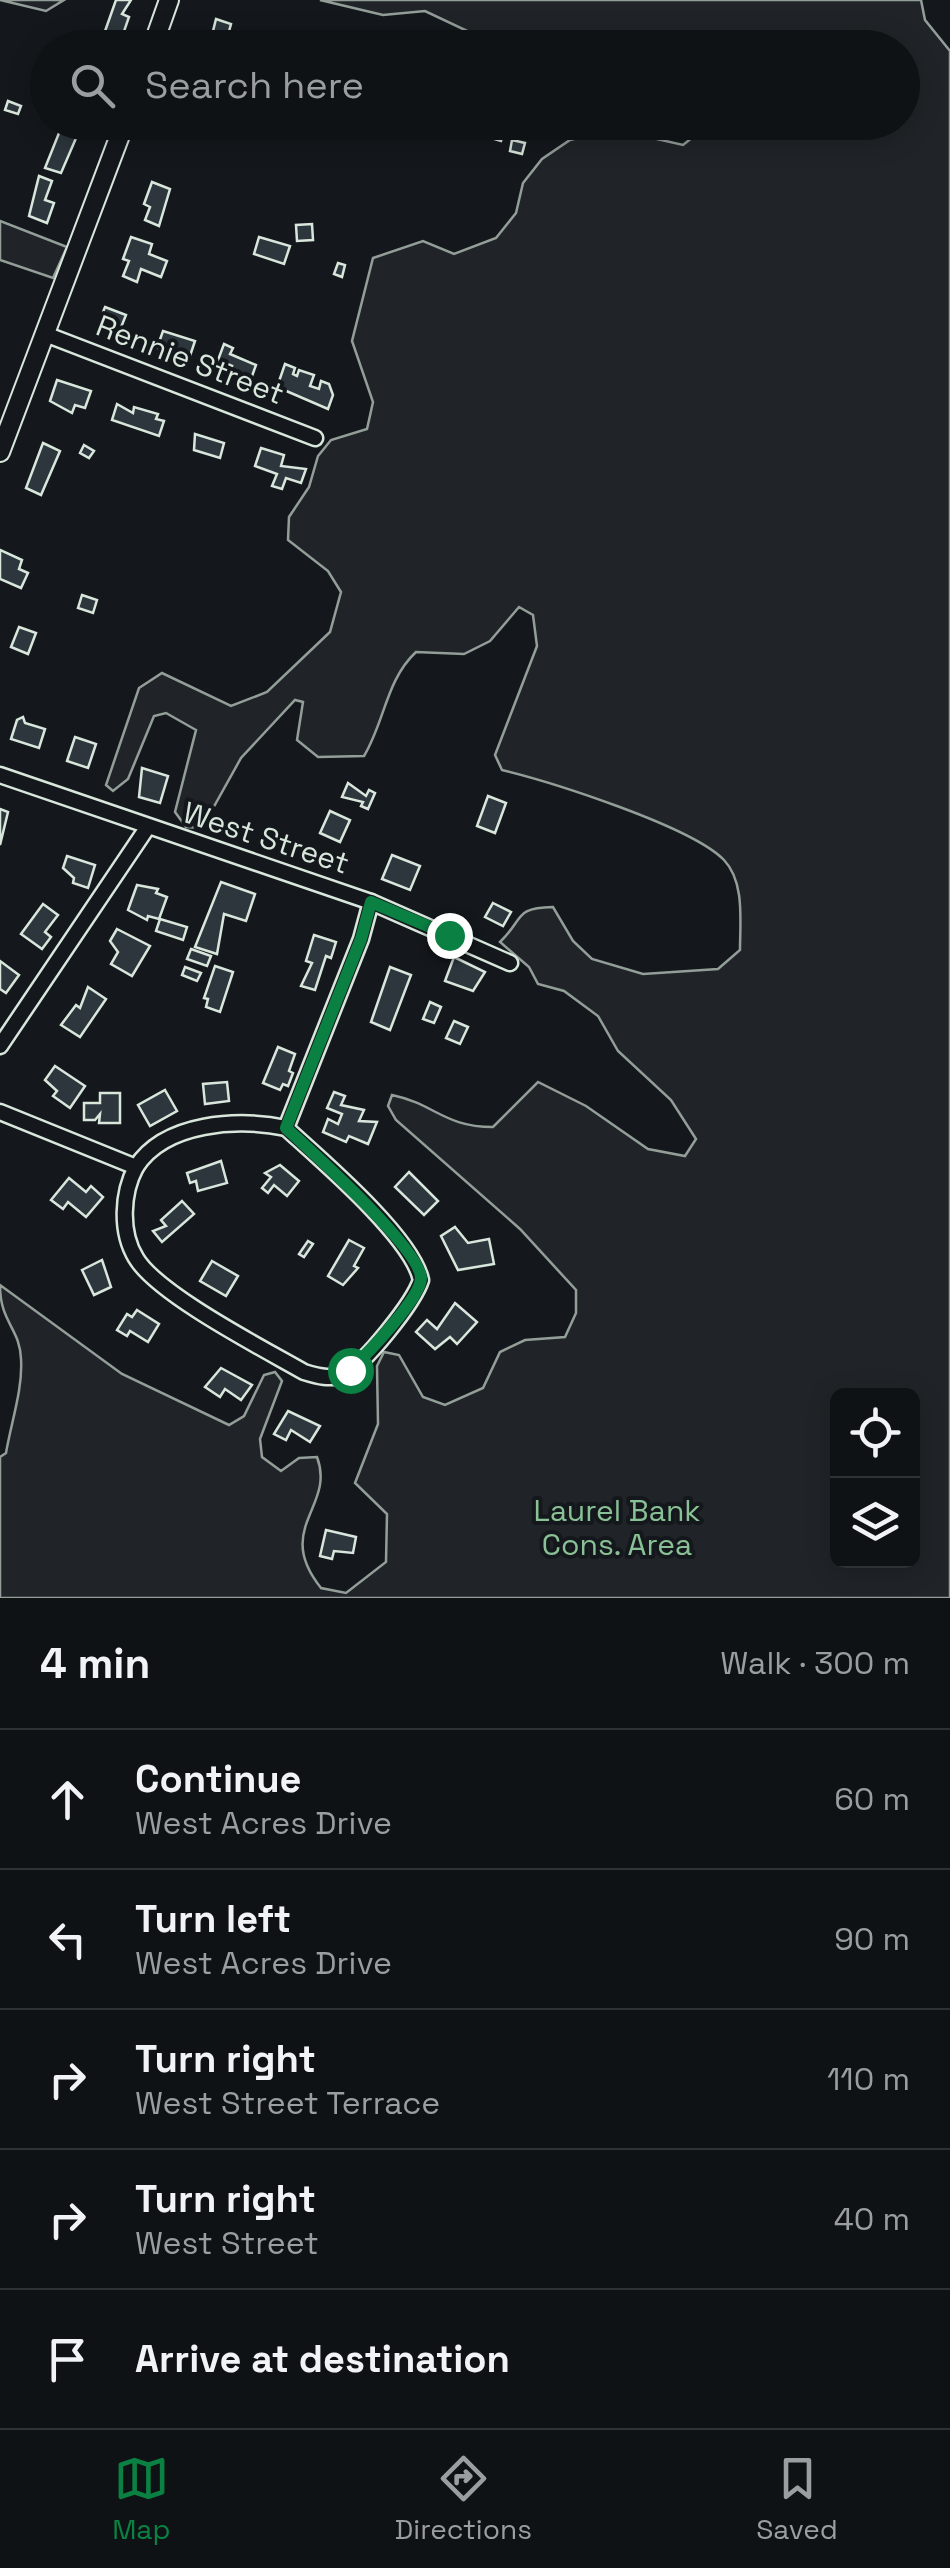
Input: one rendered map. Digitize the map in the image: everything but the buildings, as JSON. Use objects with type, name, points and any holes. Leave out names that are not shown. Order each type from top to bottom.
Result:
[{"type":"street","points":[[158,30],[169,0]]},
{"type":"street","points":[[0,452],[118,140]]},
{"type":"street","name":"Rennie Street","points":[[46,334],[315,438]]},
{"type":"street","name":"West Street","points":[[0,775],[371,902],[510,963]]},
{"type":"street","points":[[0,1046],[147,828]]},
{"type":"street","points":[[286,1128],[348,974],[371,902]]},
{"type":"street","points":[[0,1112],[136,1167]]},
{"type":"street","points":[[247,1122],[286,1128],[392,1232],[411,1256],[421,1280],[412,1300],[342,1376],[304,1372],[167,1289],[145,1270],[131,1248],[125,1214],[136,1167],[162,1143],[209,1127],[247,1122]]},
{"type":"green space","points":[[0,0],[64,0],[46,11]]},
{"type":"green space","name":"Laurel Bank Cons. Area","points":[[320,0],[921,0],[925,20],[950,51],[950,1598],[0,1598],[0,1457],[6,1453],[21,1370],[20,1348],[3,1308],[0,1285],[122,1374],[229,1425],[244,1416],[264,1375],[275,1372],[282,1381],[260,1439],[262,1457],[281,1471],[299,1458],[317,1457],[319,1490],[304,1533],[303,1549],[308,1567],[321,1588],[346,1593],[386,1562],[387,1514],[355,1483],[378,1424],[377,1366],[384,1352],[399,1355],[423,1397],[445,1405],[483,1388],[500,1352],[525,1340],[565,1337],[576,1313],[576,1290],[520,1229],[396,1120],[388,1106],[392,1095],[463,1123],[493,1127],[538,1082],[586,1106],[648,1149],[685,1156],[696,1139],[671,1100],[618,1051],[598,1016],[564,991],[538,984],[529,967],[500,942],[525,912],[553,907],[573,941],[592,959],[643,974],[718,969],[740,950],[740,902],[735,879],[724,860],[707,847],[619,807],[502,770],[495,755],[537,646],[533,615],[519,607],[490,641],[464,654],[416,652],[398,675],[364,756],[318,757],[297,740],[303,702],[295,700],[241,758],[202,828],[186,827],[175,812],[196,730],[166,713],[154,716],[128,779],[113,791],[106,785],[139,688],[162,673],[231,706],[267,692],[330,632],[341,592],[328,571],[288,540],[289,517],[309,487],[318,456],[331,440],[367,429],[373,402],[352,341],[373,258],[423,241],[454,254],[496,238],[516,213],[523,183],[542,159],[570,140],[661,140],[683,145],[689,140],[920,140],[920,30],[465,30],[425,11],[383,15]]},
{"type":"green space","points":[[0,221],[67,247],[53,278],[0,260]]},
{"type":"route","points":[[350,1370],[418,1291],[419,1269],[392,1232],[286,1128],[361,939],[371,902],[449,935]]}]
